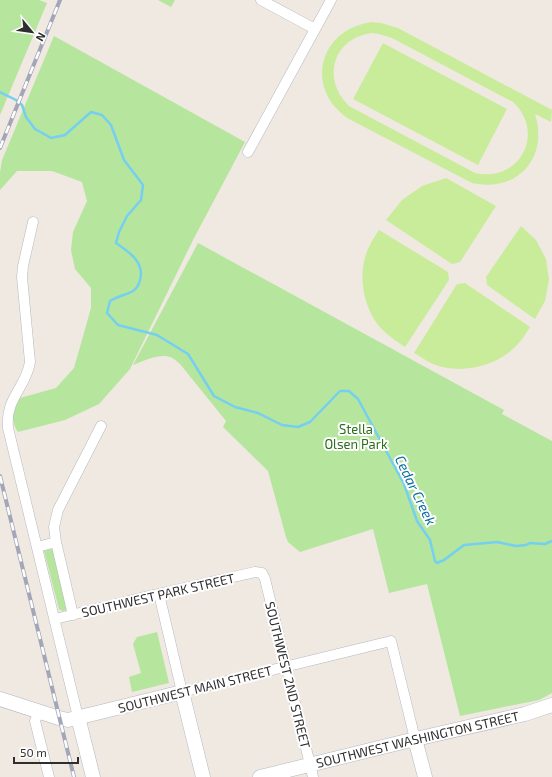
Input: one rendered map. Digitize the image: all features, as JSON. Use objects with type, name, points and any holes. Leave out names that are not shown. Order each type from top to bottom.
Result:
[{"type":"street","points":[[261,0],[315,29]]},
{"type":"street","points":[[248,152],[331,0]]},
{"type":"street","points":[[33,222],[24,260],[22,278],[30,362],[27,374],[10,404],[7,418],[8,428],[93,777]]},
{"type":"street","points":[[73,614],[56,542],[54,527],[58,510],[101,426]]},
{"type":"street","points":[[37,546],[56,542]]},
{"type":"street","name":"SOUTHWEST PARK STREET","points":[[55,619],[255,572],[262,573]]},
{"type":"street","name":"SOUTHWEST 2ND STREET","points":[[262,573],[265,579],[312,771]]},
{"type":"street","points":[[159,594],[203,777]]},
{"type":"street","name":"SOUTHWEST MAIN STREET","points":[[0,699],[66,720],[391,641],[415,739]]},
{"type":"street","name":"SOUTHWEST WASHINGTON STREET","points":[[260,777],[312,771],[415,739],[525,714],[552,705]]},
{"type":"street","points":[[39,711],[35,721],[49,777]]},
{"type":"street","points":[[415,739],[425,777]]},
{"type":"green space","points":[[0,0],[39,0],[47,3],[0,115]]},
{"type":"green space","points":[[158,0],[175,0],[171,7]]},
{"type":"green space","points":[[372,22],[398,28],[552,110],[551,122],[535,114],[538,130],[537,145],[533,158],[526,169],[503,183],[488,185],[472,183],[349,119],[335,107],[326,93],[322,77],[323,62],[329,48],[339,36],[354,27]],"holes":[[[372,33],[392,38],[513,102],[523,114],[527,128],[527,141],[523,153],[516,163],[505,170],[491,174],[475,173],[349,106],[340,95],[335,84],[335,61],[340,51],[348,43],[359,36]]]},
{"type":"green space","points":[[54,36],[245,142],[193,240],[130,369],[99,404],[65,420],[18,432],[15,427],[13,415],[20,398],[56,388],[74,368],[91,308],[91,288],[75,269],[71,250],[73,232],[87,201],[82,182],[52,171],[17,171],[0,190],[2,160]]},
{"type":"green space","points":[[383,43],[507,109],[478,165],[353,99]]},
{"type":"green space","points":[[446,178],[496,206],[460,262],[452,264],[386,220],[402,200],[422,186]]},
{"type":"green space","points":[[521,226],[536,240],[546,259],[549,280],[545,301],[535,319],[487,285],[486,277]]},
{"type":"green space","points":[[379,230],[448,272],[449,280],[405,347],[389,336],[379,326],[368,306],[364,294],[364,260],[369,246]]},
{"type":"green space","name":"Stella Olsen Park","points":[[198,243],[504,410],[502,414],[552,441],[552,693],[539,700],[460,716],[427,584],[389,593],[373,529],[300,552],[288,542],[286,537],[268,471],[223,427],[226,421],[180,364],[173,358],[163,356],[152,358],[133,365]]},
{"type":"green space","points":[[465,283],[530,327],[519,343],[509,353],[489,364],[466,369],[455,369],[433,364],[414,353],[457,284]]},
{"type":"green space","points":[[55,548],[67,610],[62,611],[59,609],[44,551]]},
{"type":"green space","points":[[157,632],[169,683],[132,692],[129,677],[141,673],[133,644],[137,637]]},
{"type":"waterway","name":"Cedar Creek","points":[[0,92],[16,100],[22,105],[26,117],[35,129],[51,138],[65,135],[91,112],[102,115],[111,125],[124,160],[143,185],[141,200],[127,216],[119,232],[116,243],[135,258],[141,274],[139,283],[134,290],[110,301],[107,313],[118,325],[157,335],[188,354],[214,396],[235,407],[258,413],[282,425],[298,427],[310,422],[340,391],[349,391],[358,399],[404,484],[417,521],[430,540],[435,561],[437,563],[444,560],[464,545],[497,542],[516,546],[530,543],[545,544],[552,541]]},
{"type":"railway","points":[[0,148],[60,0]]},
{"type":"railway","points":[[0,476],[74,777]]}]
